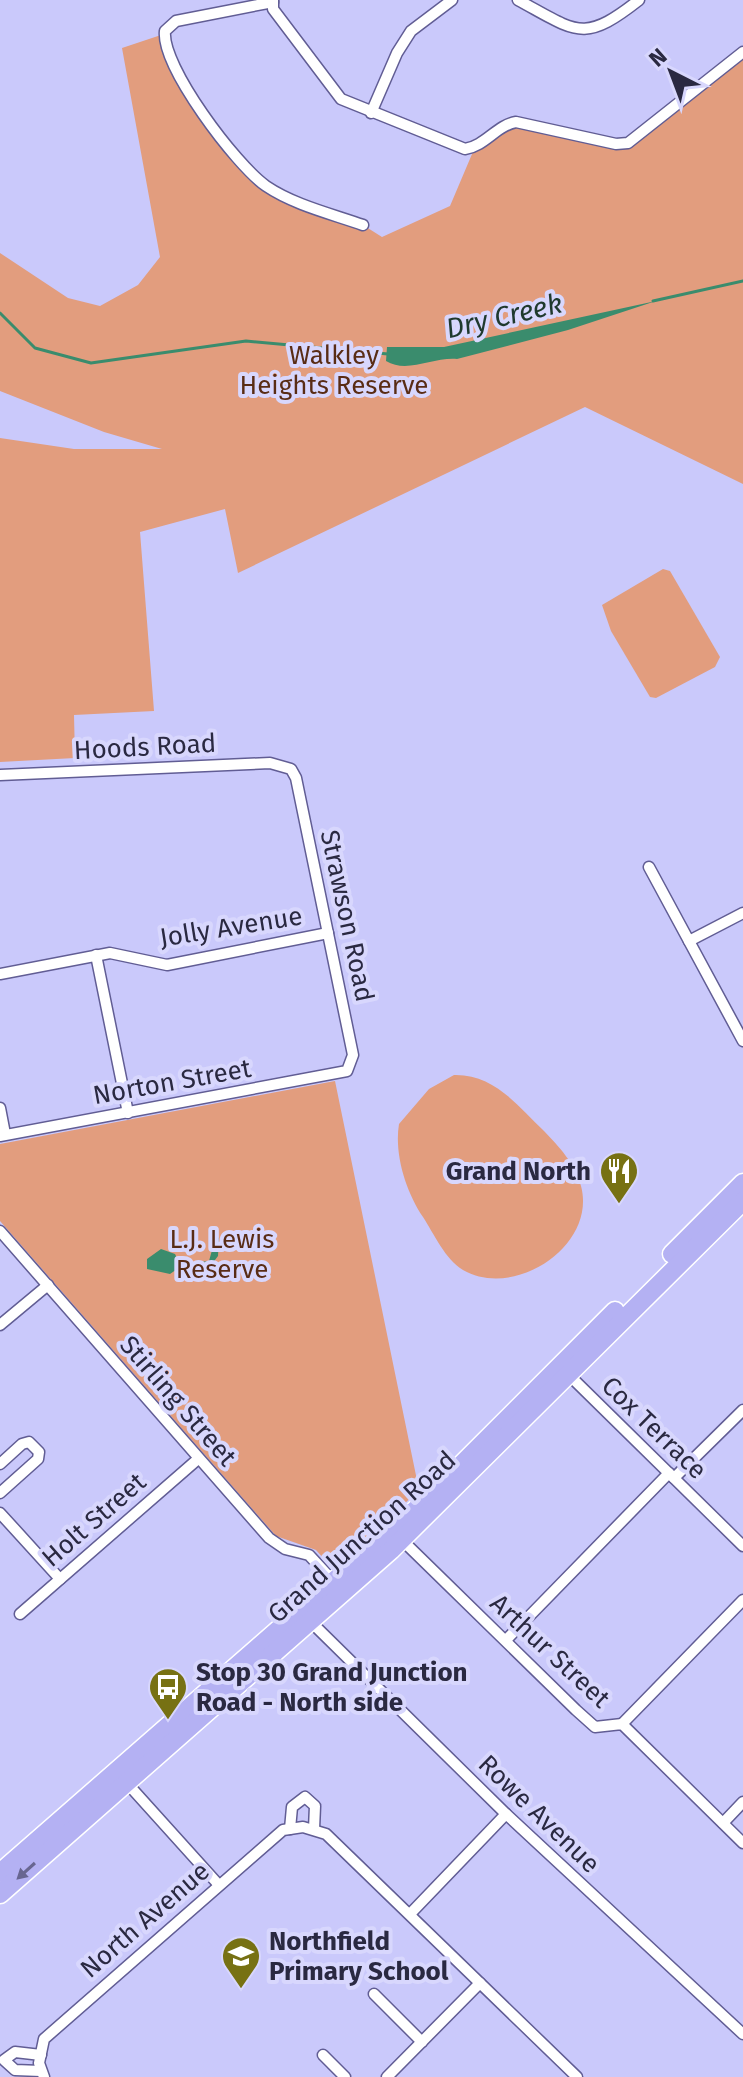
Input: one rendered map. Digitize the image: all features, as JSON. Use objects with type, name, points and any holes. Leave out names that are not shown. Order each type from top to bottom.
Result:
[{"type":"highway","name":"Grand Junction Road","points":[[246,1668],[310,1621],[338,1587],[402,1540],[743,1183]]},
{"type":"highway","name":"Grand Junction Road","points":[[0,1894],[122,1777],[338,1587],[743,1201]]},
{"type":"highway","name":"Grand Junction Road","points":[[0,1873],[122,1777]]},
{"type":"street","points":[[371,113],[397,53],[411,31],[452,0]]},
{"type":"street","points":[[518,0],[565,25],[583,29],[605,26],[639,0]]},
{"type":"street","points":[[363,225],[264,185],[227,148],[199,110],[163,43],[165,31],[176,21],[273,1],[273,9],[330,89],[348,104],[465,149],[475,147],[507,124],[516,122],[623,144],[743,52]]},
{"type":"street","name":"Hoods Road","points":[[0,775],[270,763],[291,769]]},
{"type":"street","name":"Strawson Road","points":[[291,769],[296,778],[353,1055],[347,1071]]},
{"type":"street","points":[[649,867],[743,1041]]},
{"type":"street","points":[[689,941],[743,913]]},
{"type":"street","name":"Jolly Avenue","points":[[0,974],[96,955],[122,954],[167,965],[328,933]]},
{"type":"street","points":[[96,955],[128,1113]]},
{"type":"street","name":"Norton Street","points":[[3,1135],[347,1071]]},
{"type":"street","points":[[0,1108],[3,1135]]},
{"type":"street","name":"Stirling Street","points":[[0,1231],[269,1538],[285,1549],[309,1555],[338,1587]]},
{"type":"street","points":[[0,1325],[48,1285]]},
{"type":"street","name":"Cox Terrace","points":[[564,1371],[743,1546]]},
{"type":"street","points":[[506,1640],[671,1476],[743,1410]]},
{"type":"street","points":[[0,1464],[22,1444],[29,1442],[39,1452],[38,1459],[0,1493]]},
{"type":"street","name":"Holt Street","points":[[20,1614],[198,1459]]},
{"type":"street","points":[[0,1513],[60,1579]]},
{"type":"street","name":"Arthur Street","points":[[402,1540],[595,1727],[622,1724],[743,1843]]},
{"type":"street","points":[[622,1724],[743,1600]]},
{"type":"street","name":"Rowe Avenue","points":[[310,1621],[506,1814],[743,2034]]},
{"type":"street","points":[[122,1777],[218,1884]]},
{"type":"street","points":[[290,1829],[292,1807],[305,1797],[315,1806],[308,1828],[326,1834],[577,2077]]},
{"type":"street","points":[[723,1823],[743,1802]]},
{"type":"street","points":[[410,1914],[506,1814]]},
{"type":"street","name":"North Avenue","points":[[41,2066],[44,2039],[283,1830],[308,1828]]},
{"type":"street","points":[[387,2077],[480,1983]]},
{"type":"street","points":[[374,1994],[422,2042]]},
{"type":"street","points":[[15,2052],[41,2066],[15,2070],[4,2060],[15,2052]]},
{"type":"street","points":[[323,2055],[345,2077]]},
{"type":"green space","name":"Walkley Heights Reserve","points":[[164,34],[182,78],[220,138],[282,195],[363,225],[382,237],[450,206],[475,147],[512,122],[623,144],[743,53],[743,484],[585,407],[238,573],[225,509],[140,532],[154,711],[74,715],[75,758],[0,762],[0,438],[74,449],[162,449],[104,432],[0,391],[0,253],[68,298],[100,306],[138,285],[160,257],[122,48]]},
{"type":"green space","points":[[663,569],[670,571],[720,657],[715,667],[656,698],[650,697],[611,631],[602,605]]},
{"type":"green space","points":[[454,1075],[481,1080],[504,1093],[555,1143],[571,1163],[581,1186],[583,1208],[577,1228],[548,1261],[527,1272],[506,1278],[484,1277],[463,1270],[440,1246],[407,1184],[398,1148],[399,1124],[429,1089]]},
{"type":"green space","name":"L.J. Lewis Reserve","points":[[335,1081],[419,1490],[334,1570],[316,1550],[276,1536],[0,1221],[0,1144]]},
{"type":"shaded area","points":[[656,301],[568,330],[457,359],[411,366],[386,361],[387,347],[444,347]]},
{"type":"shaded area","points":[[216,1236],[219,1238],[218,1256],[212,1264],[180,1267],[170,1274],[147,1269],[147,1259],[161,1249],[175,1254],[180,1264],[209,1261]]},
{"type":"waterway","name":"Dry Creek","points":[[653,301],[743,281]]},
{"type":"waterway","name":"Dry Creek","points":[[0,313],[35,348],[91,363],[246,341],[388,354]]},
{"type":"place","name":"Grand North","points":[[619,1205]]},
{"type":"place","name":"Stop 30 Grand Junction Road - North side","points":[[168,1721]]},
{"type":"place","name":"Northfield Primary School","points":[[241,1990]]}]
